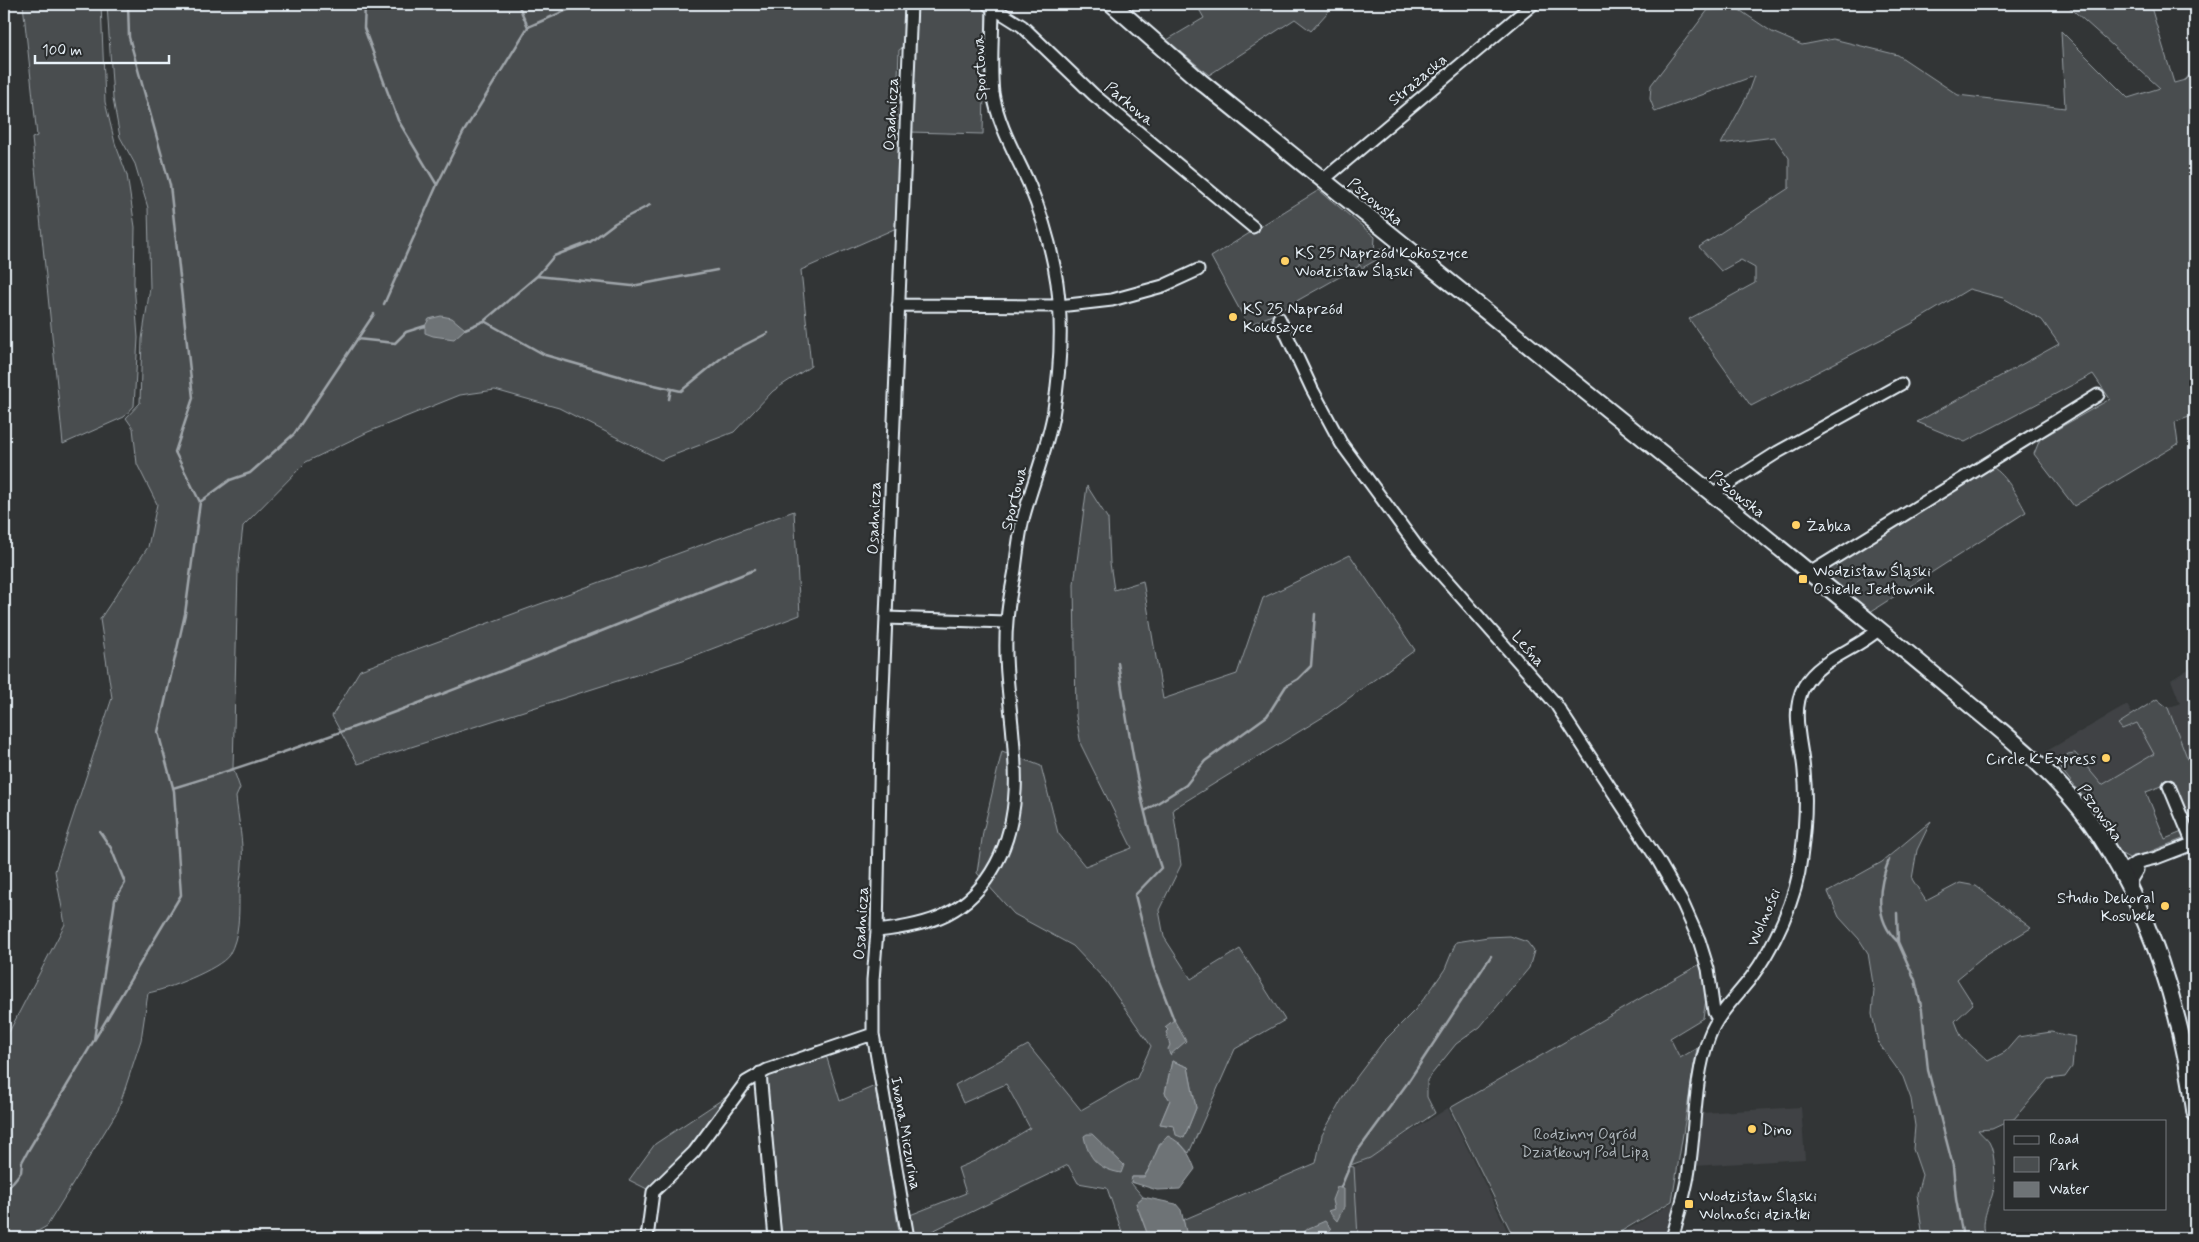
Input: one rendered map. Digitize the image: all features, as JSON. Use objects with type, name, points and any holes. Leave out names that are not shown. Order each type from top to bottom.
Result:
[{"type":"main road","name":"Pszowska","points":[[1112,4],[1200,81],[1879,629],[2041,765],[2089,820],[2130,891],[2161,966],[2177,1017],[2190,1071],[2195,1113]]},
{"type":"street","name":"Osadnicza","points":[[872,1034],[873,980],[877,930],[881,739],[911,4]]},
{"type":"street","name":"Strażacka","points":[[1323,180],[1533,4]]},
{"type":"street","name":"Parkowa","points":[[990,5],[1022,26],[1094,95],[1253,227]]},
{"type":"street","name":"Sportowa","points":[[877,930],[909,927],[934,921],[955,910],[970,899],[985,882],[1004,845],[1012,827],[1016,802],[1006,622],[1022,521],[1052,417],[1059,362],[1059,306],[1045,228],[1030,187],[1003,127],[993,93],[990,5]]},
{"type":"street","points":[[898,305],[1059,306],[1112,300],[1163,286],[1198,270]]},
{"type":"street","name":"Leśna","points":[[1279,318],[1312,389],[1341,443],[1418,548],[1555,703],[1659,862],[1683,904],[1700,940],[1708,969],[1714,1012],[1718,1019]]},
{"type":"street","points":[[1712,494],[1778,452],[1901,384]]},
{"type":"street","points":[[1810,573],[2098,395]]},
{"type":"street","points":[[886,618],[1006,622]]},
{"type":"street","name":"Wolności","points":[[1672,1238],[1688,1176],[1704,1054],[1718,1019],[1765,956],[1788,908],[1801,860],[1805,799],[1798,718],[1799,697],[1805,684],[1816,671],[1858,646],[1879,629]]},
{"type":"street","points":[[2121,873],[2194,844],[2168,786]]},
{"type":"street","points":[[2109,852],[2125,862],[2136,866]]},
{"type":"street","points":[[2130,891],[2131,880],[2136,866]]},
{"type":"street","points":[[647,1238],[653,1192],[694,1152],[746,1082],[760,1073],[872,1034]]},
{"type":"street","name":"Iwana Miczurina","points":[[872,1034],[908,1238]]},
{"type":"street","points":[[760,1073],[776,1238]]},
{"type":"shaded area","points":[[2195,665],[2195,763],[2190,765],[2168,708],[2180,703],[2171,680]]},
{"type":"shaded area","points":[[2127,705],[2157,755],[2087,802],[2045,752]]},
{"type":"shaded area","points":[[1801,1107],[1805,1159],[1694,1166],[1700,1113]]},
{"type":"shaded area","points":[[1448,1108],[1511,1238],[1358,1238],[1354,1167]]},
{"type":"shaded area","points":[[1680,1198],[1668,1238],[1613,1238],[1634,1226]]},
{"type":"green space","points":[[23,4],[101,4],[105,102],[115,143],[127,175],[135,227],[134,283],[138,338],[134,406],[124,417],[63,444],[32,138],[37,136]]},
{"type":"green space","points":[[107,4],[905,4],[904,47],[899,50],[896,132],[901,134],[901,226],[801,270],[811,366],[773,391],[734,432],[661,460],[559,408],[495,390],[460,395],[368,432],[306,462],[243,526],[238,570],[233,768],[240,788],[236,797],[242,840],[242,872],[239,888],[238,924],[233,948],[224,961],[204,972],[167,988],[148,993],[141,1040],[118,1110],[47,1226],[26,1238],[4,1238],[4,1037],[9,1032],[65,924],[55,871],[112,698],[100,619],[148,547],[157,504],[137,464],[133,428],[126,418],[140,403],[142,339],[150,288],[148,208],[135,164],[120,137],[113,99]]},
{"type":"green space","points":[[914,4],[974,4],[986,7],[983,134],[909,132]]},
{"type":"green space","points":[[1196,4],[1335,4],[1311,31],[1295,19],[1209,75],[1167,40],[1204,18]]},
{"type":"green space","points":[[2066,4],[2150,4],[2174,83],[2185,80],[2195,69],[2195,415],[2175,422],[2178,444],[2074,506],[2034,454],[2040,439],[2110,399],[2093,374],[1965,442],[1917,422],[2059,344],[2042,320],[2003,298],[1969,289],[1911,324],[1751,406],[1689,319],[1755,283],[1755,268],[1741,260],[1721,271],[1699,247],[1789,188],[1789,158],[1774,137],[1721,144],[1746,98],[1754,76],[1655,112],[1650,99],[1651,85],[1708,10],[1738,9],[1772,32],[1802,45],[1833,39],[1898,55],[1958,95],[2065,108],[2061,31],[2128,98],[2160,88]]},
{"type":"green space","name":"KS 25 Naprzód Kokoszyce Wodzisław Śląski","points":[[1319,190],[1375,237],[1374,252],[1388,246],[1396,249],[1362,268],[1359,264],[1359,266],[1270,316],[1248,325],[1211,257]]},
{"type":"green space","points":[[1989,466],[2000,473],[2005,479],[2026,512],[1870,612],[1822,571]]},
{"type":"green space","points":[[1087,486],[1108,519],[1110,563],[1114,590],[1143,581],[1163,699],[1237,674],[1263,598],[1350,555],[1415,650],[1323,717],[1173,809],[1181,865],[1159,910],[1164,937],[1191,979],[1240,949],[1285,1020],[1235,1049],[1189,1153],[1180,1143],[1160,1143],[1144,1177],[1132,1177],[1131,1183],[1143,1197],[1136,1203],[1149,1238],[1124,1238],[1107,1188],[1078,1183],[1068,1165],[918,1238],[913,1238],[910,1215],[966,1193],[958,1168],[977,1160],[1030,1128],[1006,1084],[963,1103],[955,1085],[1028,1045],[1081,1110],[1137,1078],[1151,1046],[1106,981],[1073,946],[1014,914],[977,873],[983,832],[1002,751],[1041,766],[1058,833],[1085,866],[1132,848],[1081,745],[1076,716],[1074,584]],"holes":[[[1172,1061],[1188,1067],[1196,1108],[1184,1138],[1174,1126],[1160,1124],[1170,1100],[1165,1093]]]},
{"type":"green space","points":[[794,511],[800,615],[683,660],[358,764],[332,716],[360,670]]},
{"type":"green space","points":[[2157,699],[2168,708],[2190,765],[2195,763],[2195,780],[2191,782],[2195,793],[2195,832],[2192,833],[2170,783],[2146,792],[2165,839],[2182,832],[2185,838],[2131,859],[2120,853],[2092,808],[2057,764],[2068,754],[2075,753],[2102,785],[2154,754],[2137,723],[2122,729],[2118,724]]},
{"type":"green space","points":[[1931,821],[1917,850],[1912,879],[1926,901],[1960,883],[1976,886],[2031,928],[1985,956],[1957,979],[1973,1004],[1955,1021],[1961,1036],[1988,1061],[2005,1052],[2018,1037],[2051,1032],[2075,1037],[2072,1067],[2065,1077],[2048,1079],[2014,1119],[2004,1120],[2004,1123],[1992,1129],[1978,1130],[1989,1142],[1994,1161],[1995,1177],[1993,1191],[1984,1222],[1987,1238],[1923,1238],[1917,1194],[1922,1175],[1913,1149],[1915,1126],[1911,1099],[1903,1077],[1878,1042],[1872,1014],[1874,990],[1868,953],[1859,939],[1839,917],[1828,892],[1882,862]]},
{"type":"green space","points":[[1510,936],[1527,942],[1534,951],[1529,968],[1480,1027],[1456,1044],[1427,1080],[1427,1097],[1435,1113],[1370,1158],[1348,1166],[1354,1167],[1358,1238],[1185,1238],[1187,1236],[1183,1220],[1316,1163],[1322,1135],[1347,1090],[1383,1042],[1415,1010],[1432,988],[1445,969],[1456,942]]},
{"type":"green space","name":"Rodzinny Ogród Działkowy Pod Lipą","points":[[1700,964],[1707,994],[1703,1018],[1670,1038],[1680,1058],[1697,1048],[1672,1201],[1610,1238],[1514,1238],[1450,1108]]},
{"type":"green space","points":[[826,1055],[840,1101],[875,1086],[900,1238],[782,1238],[766,1076]]},
{"type":"green space","points":[[738,1089],[696,1144],[651,1191],[629,1180],[655,1144]]},
{"type":"water","points":[[441,316],[452,318],[465,329],[454,339],[425,333],[425,326],[429,319]]},
{"type":"water","points":[[1174,1020],[1186,1041],[1170,1055],[1168,1049],[1170,1045],[1166,1032],[1168,1030],[1165,1027]]},
{"type":"water","points":[[1172,1061],[1188,1067],[1196,1108],[1184,1138],[1176,1135],[1174,1126],[1160,1124],[1170,1100],[1165,1093]]},
{"type":"water","points":[[1092,1134],[1124,1165],[1121,1173],[1106,1169],[1095,1161],[1086,1144],[1084,1136]]},
{"type":"water","points":[[1168,1136],[1178,1142],[1185,1150],[1195,1169],[1180,1189],[1157,1190],[1131,1182],[1132,1177],[1144,1177],[1157,1150]]},
{"type":"water","points":[[1337,1187],[1344,1189],[1344,1207],[1337,1221],[1328,1211],[1334,1209],[1332,1200]]},
{"type":"water","points":[[1143,1197],[1176,1204],[1181,1210],[1187,1236],[1185,1238],[1149,1238],[1136,1203]]},
{"type":"water","points":[[1325,1221],[1331,1229],[1324,1238],[1296,1238],[1309,1228]]},
{"type":"waterway","points":[[128,4],[129,37],[170,185],[180,277]]},
{"type":"waterway","points":[[365,4],[364,28],[398,120],[437,185],[384,304]]},
{"type":"waterway","points":[[437,185],[463,133],[528,27],[518,4]]},
{"type":"waterway","points":[[528,27],[581,4]]},
{"type":"waterway","points":[[537,276],[554,256],[590,242],[615,223],[650,205]]},
{"type":"waterway","points":[[484,321],[537,276],[632,286],[717,270]]},
{"type":"waterway","points":[[4,1193],[21,1172],[22,1162],[29,1149],[181,895],[174,791],[158,732],[185,614],[200,502],[175,452],[193,398],[180,280]]},
{"type":"waterway","points":[[200,502],[230,480],[250,473],[294,434],[374,314]]},
{"type":"waterway","points":[[465,329],[484,321],[545,355],[636,381],[681,391],[725,355],[768,333]]},
{"type":"waterway","points":[[357,339],[395,343],[406,332],[425,326]]},
{"type":"waterway","points":[[669,399],[671,389]]},
{"type":"waterway","points":[[173,788],[247,765],[393,713],[754,570]]},
{"type":"waterway","points":[[1145,811],[1186,785],[1205,761],[1267,716],[1286,686],[1298,679],[1311,666],[1315,614]]},
{"type":"waterway","points":[[1118,663],[1140,792],[1161,868],[1135,895],[1153,966],[1174,1020]]},
{"type":"waterway","points":[[94,1040],[115,900],[125,883],[111,848],[100,832]]},
{"type":"waterway","points":[[1889,860],[1882,881],[1881,913],[1884,923],[1897,941]]},
{"type":"waterway","points":[[1897,913],[1898,942],[1915,980],[1922,1010],[1928,1070],[1953,1166],[1962,1232],[1961,1238]]},
{"type":"waterway","points":[[1341,1187],[1354,1156],[1406,1085],[1491,956]]},
{"type":"place","name":"KS 25 Naprzód Kokoszyce Wodzisław Śląski","points":[[1285,261]]},
{"type":"place","name":"KS 25 Naprzód Kokoszyce","points":[[1233,317]]},
{"type":"place","name":"Żabka","points":[[1796,525]]},
{"type":"place","name":"Wodzisław Śląski Osiedle Jedłownik","points":[[1803,579]]},
{"type":"place","name":"Circle K Express","points":[[2106,758]]},
{"type":"place","name":"Studio Dekoral Kosubek","points":[[2165,906]]},
{"type":"place","name":"Dino","points":[[1752,1129]]},
{"type":"place","name":"Wodzisław Śląski Wolności działki","points":[[1689,1204]]}]
